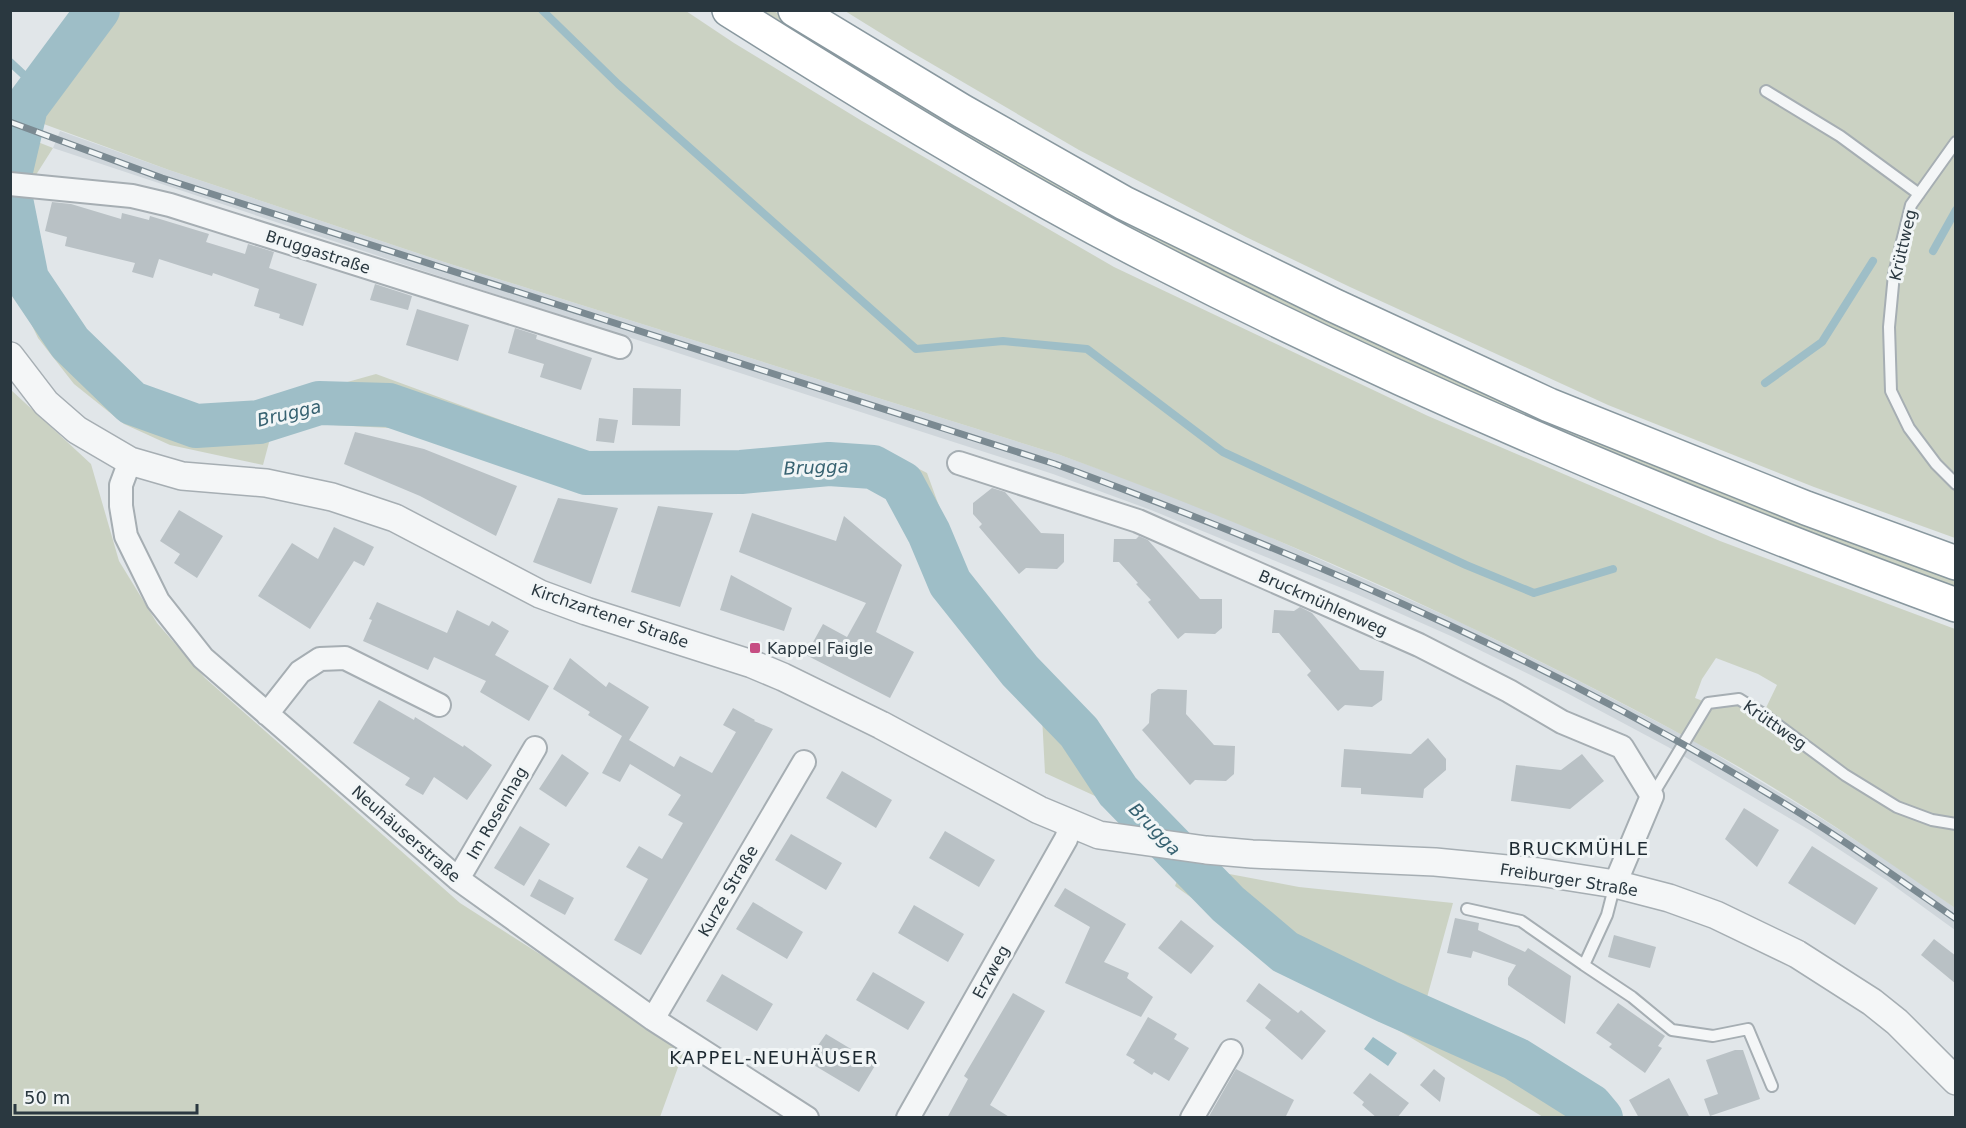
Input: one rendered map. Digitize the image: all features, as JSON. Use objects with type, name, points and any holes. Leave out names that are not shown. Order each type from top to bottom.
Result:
[{"type":"highway","points":[[729,10],[902,119],[1011,181],[1153,259],[1338,351],[1614,473],[1799,548],[1956,605]]},
{"type":"highway","points":[[795,10],[962,111],[1124,203],[1333,305],[1549,405],[1806,508],[1956,563]]},
{"type":"street","name":"Bruggastraße","points":[[10,184],[132,196],[170,205],[620,347]]},
{"type":"street","name":"Kirchzartener Straße","points":[[10,356],[46,403],[77,430],[130,461],[182,476],[266,483],[321,495],[395,518],[540,594],[783,676],[1071,825],[1113,838],[1160,844]]},
{"type":"street","name":"Neuhäuserstraße","points":[[130,461],[121,485],[121,506],[126,536],[158,601],[203,658],[458,879],[653,1019],[807,1118]]},
{"type":"street","name":"Bruckmühlenweg","points":[[959,463],[1138,521],[1419,645],[1562,722],[1622,747],[1652,796]]},
{"type":"street","points":[[267,714],[300,672],[320,659],[345,658],[439,705]]},
{"type":"street","name":"Im Rosenhag","points":[[458,879],[535,748]]},
{"type":"street","name":"Kurze Straße","points":[[653,1019],[804,762]]},
{"type":"street","name":"Krüttweg","points":[[1615,884],[1652,796]]},
{"type":"street","name":"Erzweg","points":[[909,1118],[1066,840],[1071,825]]},
{"type":"street","name":"Freiburger Straße","points":[[1160,844],[1252,854],[1435,862],[1539,872],[1615,884],[1669,898],[1716,915],[1797,954],[1834,976],[1897,1022],[1956,1081]]},
{"type":"street","points":[[1192,1118],[1231,1051]]},
{"type":"lane","points":[[1766,91],[1840,136],[1919,194]]},
{"type":"lane","name":"Krüttweg","points":[[1956,142],[1911,205],[1894,274],[1889,327],[1891,391],[1909,428],[1936,464],[1956,484]]},
{"type":"lane","name":"Krüttweg","points":[[1652,796],[1708,703],[1738,699],[1763,714],[1845,775],[1897,807],[1932,820],[1956,824]]},
{"type":"lane","points":[[1584,965],[1607,915],[1615,884]]},
{"type":"lane","points":[[1467,909],[1521,921],[1632,997],[1672,1030],[1713,1036],[1748,1029],[1772,1086]]},
{"type":"shaded area","points":[[60,131],[444,262],[1060,455],[1161,491],[1250,528],[1462,623],[1694,741],[1895,865],[1955,908],[1955,930],[1886,880],[1811,831],[1668,747],[1565,692],[1453,637],[1354,593],[1151,510],[1053,474],[442,277],[53,148]]},
{"type":"green space","points":[[90,11],[686,11],[862,121],[1114,267],[1428,416],[1720,541],[1955,629],[1955,908],[1876,853],[1795,801],[1655,720],[1456,620],[1232,521],[1060,455],[444,262],[169,170],[22,116]],"holes":[[[1716,658],[1758,674],[1777,685],[1763,714],[1739,699],[1708,703],[1695,698],[1702,679]]]},
{"type":"green space","points":[[756,11],[774,11],[918,102],[1955,579],[1955,589],[1643,470],[1401,363],[1196,265],[914,111]]},
{"type":"green space","points":[[845,11],[1955,11],[1955,538],[1814,487],[1608,405],[1350,287],[1246,237],[1079,150]]},
{"type":"green space","points":[[10,131],[53,148],[34,178],[11,177]]},
{"type":"green space","points":[[11,190],[33,191],[34,272],[70,330],[101,366],[148,398],[199,410],[308,393],[376,374],[612,459],[845,445],[886,452],[927,473],[979,616],[1064,699],[1149,802],[1163,813],[1119,807],[1045,773],[1042,716],[962,627],[891,487],[854,464],[646,481],[547,474],[425,430],[315,424],[271,435],[263,465],[170,445],[124,424],[74,384],[38,338],[11,282]]},
{"type":"green space","points":[[10,389],[91,464],[119,561],[157,623],[205,678],[460,903],[687,1052],[681,1059],[660,1117],[11,1117]]},
{"type":"green space","points":[[1182,869],[1224,873],[1299,887],[1453,903],[1426,1001],[1501,1033],[1558,1065],[1618,1117],[1543,1117],[1268,952],[1175,886]]},
{"type":"water","points":[[1373,1037],[1397,1053],[1388,1066],[1364,1049]]},
{"type":"building","points":[[52,202],[71,204],[121,219],[122,213],[149,220],[150,216],[209,234],[206,242],[245,254],[248,244],[274,252],[269,268],[317,284],[303,326],[279,318],[280,314],[254,306],[259,289],[213,273],[212,276],[159,259],[153,278],[132,272],[135,263],[65,246],[67,237],[45,231]]},
{"type":"building","points":[[375,284],[412,296],[408,310],[370,300]]},
{"type":"building","points":[[417,309],[469,325],[458,361],[406,345]]},
{"type":"building","points":[[515,328],[537,335],[536,339],[592,358],[581,390],[540,377],[544,364],[508,353]]},
{"type":"building","points":[[633,388],[681,389],[680,426],[632,425]]},
{"type":"building","points":[[599,418],[618,420],[614,443],[596,441]]},
{"type":"building","points":[[355,432],[424,449],[517,486],[496,536],[420,496],[344,464]]},
{"type":"building","points":[[992,488],[1005,492],[1041,533],[1064,534],[1064,562],[1057,569],[1026,568],[1019,574],[979,527],[982,524],[973,514],[973,503]]},
{"type":"building","points":[[558,498],[618,508],[591,584],[533,562]]},
{"type":"building","points":[[658,506],[713,513],[680,607],[631,592]]},
{"type":"building","points":[[179,510],[223,536],[197,578],[174,563],[180,554],[160,541]]},
{"type":"building","points":[[752,513],[836,541],[844,516],[902,565],[876,632],[914,652],[890,698],[806,655],[823,624],[847,637],[866,603],[739,552]]},
{"type":"building","points":[[334,527],[374,547],[364,566],[354,561],[310,629],[258,596],[292,543],[318,559]]},
{"type":"building","points":[[1139,536],[1148,540],[1200,599],[1222,599],[1222,628],[1215,634],[1185,633],[1178,639],[1148,602],[1151,600],[1136,584],[1138,583],[1119,562],[1113,562],[1114,539],[1136,539]]},
{"type":"building","points":[[731,575],[792,608],[784,631],[720,610]]},
{"type":"building","points":[[377,602],[447,633],[457,610],[489,626],[492,621],[509,631],[495,655],[549,686],[529,721],[480,692],[486,681],[434,657],[428,670],[363,641]]},
{"type":"building","points":[[1300,607],[1312,613],[1360,670],[1384,671],[1382,700],[1372,707],[1345,705],[1338,711],[1307,675],[1311,671],[1279,633],[1272,633],[1274,610],[1294,611]]},
{"type":"building","points":[[570,658],[606,687],[609,682],[649,707],[629,740],[674,767],[680,756],[712,773],[736,732],[723,725],[733,708],[773,729],[641,955],[614,940],[648,879],[626,867],[639,846],[662,859],[683,823],[668,815],[681,795],[630,764],[620,782],[602,773],[622,736],[588,715],[590,712],[553,689]]},
{"type":"building","points":[[1158,689],[1187,690],[1186,714],[1214,745],[1235,746],[1234,774],[1226,781],[1195,780],[1190,785],[1142,730],[1149,723],[1151,694]]},
{"type":"building","points":[[379,700],[414,720],[415,717],[463,747],[464,745],[492,765],[467,800],[434,777],[423,795],[405,785],[410,778],[353,743]]},
{"type":"building","points":[[1428,738],[1446,759],[1446,770],[1424,789],[1423,798],[1361,794],[1361,788],[1341,787],[1344,749],[1411,754]]},
{"type":"building","points":[[562,754],[589,773],[566,807],[539,789]]},
{"type":"building","points":[[1582,754],[1604,781],[1570,809],[1511,801],[1516,765],[1561,770]]},
{"type":"building","points":[[842,771],[892,800],[876,828],[826,798]]},
{"type":"building","points":[[1744,808],[1779,830],[1757,867],[1725,839]]},
{"type":"building","points":[[520,826],[550,844],[524,886],[494,868]]},
{"type":"building","points":[[945,831],[995,860],[979,887],[929,858]]},
{"type":"building","points":[[791,834],[842,863],[826,890],[775,860]]},
{"type":"building","points":[[1812,846],[1878,888],[1855,925],[1788,883]]},
{"type":"building","points":[[539,879],[574,898],[565,915],[530,896]]},
{"type":"building","points":[[1065,888],[1126,924],[1104,962],[1129,973],[1127,978],[1153,997],[1141,1017],[1065,983],[1090,927],[1054,906]]},
{"type":"building","points":[[753,902],[803,932],[787,959],[736,929]]},
{"type":"building","points":[[914,905],[964,934],[948,962],[898,933]]},
{"type":"building","points":[[1455,918],[1479,923],[1478,930],[1525,952],[1528,948],[1571,976],[1565,1024],[1508,985],[1508,978],[1516,965],[1473,951],[1471,958],[1447,953]]},
{"type":"building","points":[[1181,920],[1214,946],[1191,974],[1158,948]]},
{"type":"building","points":[[1614,935],[1656,947],[1650,968],[1608,957]]},
{"type":"building","points":[[1934,939],[1956,956],[1956,984],[1921,955]]},
{"type":"building","points":[[873,972],[925,1002],[908,1030],[856,1000]]},
{"type":"building","points":[[722,974],[773,1004],[757,1031],[706,1001]]},
{"type":"building","points":[[1259,983],[1298,1013],[1301,1010],[1326,1031],[1302,1060],[1265,1028],[1271,1020],[1246,1001]]},
{"type":"building","points":[[1013,993],[1045,1011],[990,1105],[1011,1118],[947,1118],[968,1079],[964,1076]]},
{"type":"building","points":[[1618,1003],[1665,1036],[1658,1046],[1662,1048],[1645,1073],[1609,1047],[1612,1044],[1596,1033]]},
{"type":"building","points":[[1148,1017],[1177,1034],[1174,1039],[1189,1048],[1169,1081],[1154,1072],[1152,1075],[1133,1063],[1135,1060],[1126,1055]]},
{"type":"building","points":[[826,1034],[876,1064],[859,1092],[807,1061]]},
{"type":"building","points":[[1735,1050],[1743,1050],[1760,1099],[1710,1116],[1704,1099],[1718,1094],[1706,1060]]},
{"type":"building","points":[[1236,1069],[1294,1100],[1285,1118],[1208,1118]]},
{"type":"building","points":[[1434,1069],[1445,1078],[1440,1102],[1420,1085]]},
{"type":"building","points":[[1370,1073],[1409,1103],[1397,1118],[1377,1118],[1362,1105],[1364,1102],[1353,1093]]},
{"type":"building","points":[[1669,1078],[1690,1118],[1639,1118],[1629,1100]]},
{"type":"waterway","name":"Brugga","points":[[10,175],[26,107],[98,10]]},
{"type":"waterway","points":[[542,10],[618,84],[916,349],[1003,341],[1087,349],[1223,452],[1466,565],[1534,593],[1613,569]]},
{"type":"waterway","points":[[10,62],[39,89]]},
{"type":"waterway","name":"Brugga","points":[[10,194],[27,279],[70,343],[132,403],[196,426],[259,422],[319,403],[389,405],[586,473],[741,472],[829,464],[873,467],[902,483],[929,533],[950,583],[1020,671],[1079,732],[1118,791],[1228,904],[1285,952],[1388,1002],[1516,1059],[1591,1106],[1601,1118]]},
{"type":"waterway","points":[[1933,251],[1956,210]]},
{"type":"waterway","points":[[1765,383],[1822,342],[1873,261]]},
{"type":"railway","points":[[10,122],[162,178],[1055,464],[1251,539],[1446,624],[1636,718],[1817,824],[1956,919]]},
{"type":"place","name":"Kappel Faigle","points":[[755,648]]},
{"type":"district","name":"BRUCKMÜHLE","points":[[1579,848]]},
{"type":"district","name":"KAPPEL-NEUHÄUSER","points":[[774,1057]]}]
